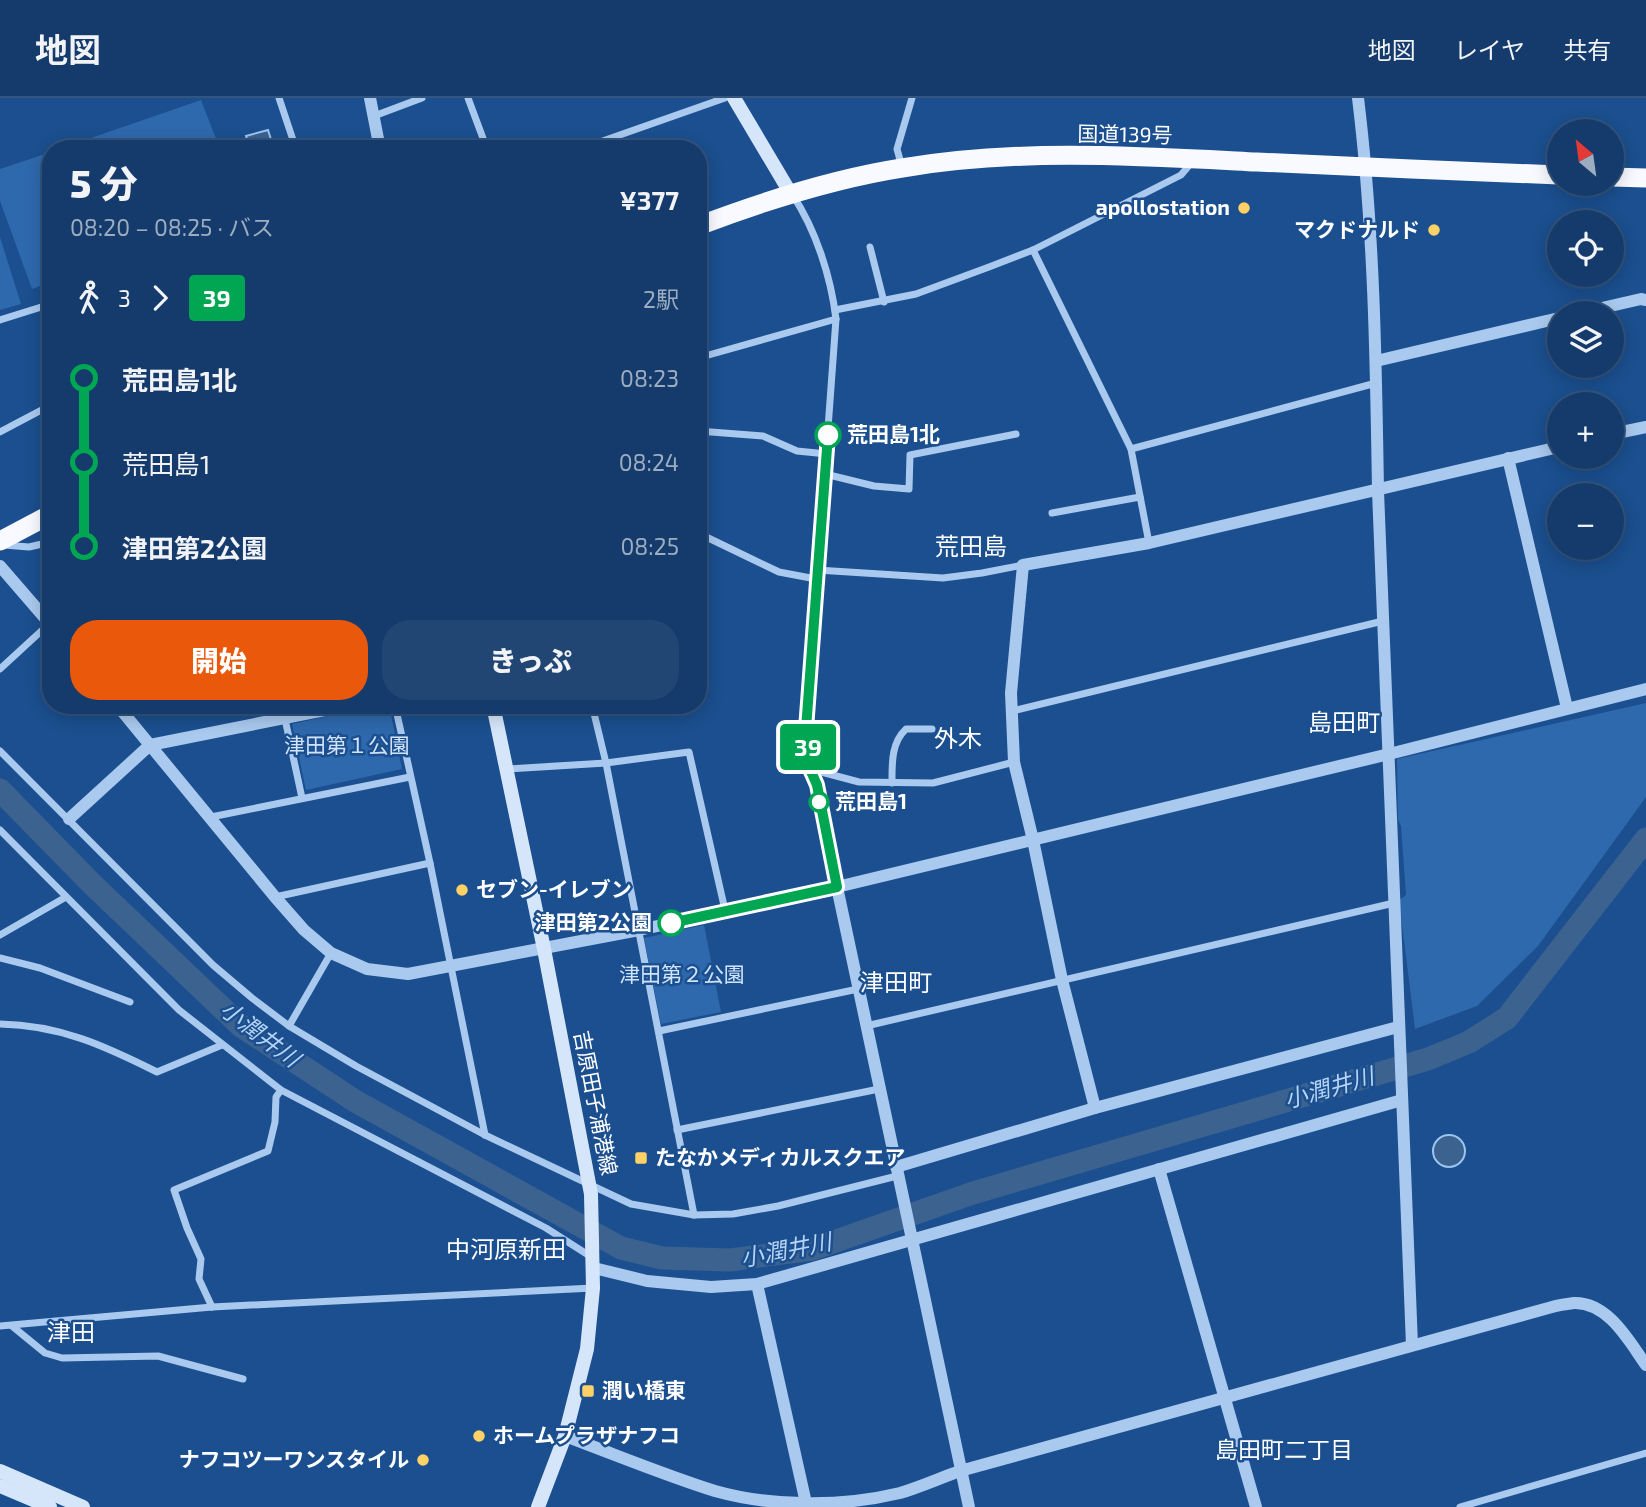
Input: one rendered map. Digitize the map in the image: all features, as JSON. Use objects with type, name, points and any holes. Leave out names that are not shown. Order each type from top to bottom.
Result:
[{"type":"highway","name":"国道139号","points":[[707,223],[791,194],[902,168],[995,157],[1195,159],[1547,175]]},
{"type":"highway","points":[[1624,177],[1646,178]]},
{"type":"highway","points":[[0,543],[42,519]]},
{"type":"main road","points":[[734,98],[791,194]]},
{"type":"main road","name":"吉原田子浦港線","points":[[495,714],[591,1189],[594,1260],[587,1349],[565,1436],[538,1507]]},
{"type":"main road","points":[[0,1471],[83,1507]]},
{"type":"main road","points":[[0,1486],[50,1507]]},
{"type":"street","points":[[279,98],[293,140]]},
{"type":"street","points":[[370,98],[378,140]]},
{"type":"street","points":[[374,116],[422,98]]},
{"type":"street","points":[[468,98],[484,140]]},
{"type":"street","points":[[605,140],[724,98]]},
{"type":"street","points":[[902,168],[897,149],[912,98]]},
{"type":"street","points":[[1358,98],[1366,167],[1376,361],[1378,491],[1412,1345]]},
{"type":"street","points":[[835,310],[916,294],[1033,250],[1181,176],[1195,159]]},
{"type":"street","points":[[791,194],[804,213],[814,238],[828,278],[836,319],[806,729],[810,769],[817,785],[896,1171],[969,1507]]},
{"type":"street","points":[[870,247],[884,302]]},
{"type":"street","points":[[1033,250],[1131,449],[1149,544]]},
{"type":"street","points":[[1624,303],[1646,300]]},
{"type":"street","points":[[0,320],[42,307]]},
{"type":"street","points":[[707,355],[836,319]]},
{"type":"street","points":[[1376,361],[1547,321]]},
{"type":"street","points":[[1131,449],[1376,383]]},
{"type":"street","points":[[0,432],[42,410]]},
{"type":"street","points":[[1624,432],[1646,427]]},
{"type":"street","points":[[707,432],[763,436],[797,451],[827,454]]},
{"type":"street","points":[[825,474],[874,486],[909,489],[910,455],[1016,434]]},
{"type":"street","points":[[817,570],[943,578],[982,573],[1149,544],[1547,450]]},
{"type":"street","points":[[1508,458],[1567,708]]},
{"type":"street","points":[[1052,513],[1140,497]]},
{"type":"street","points":[[707,537],[779,572],[816,579]]},
{"type":"street","points":[[0,543],[29,547],[42,544]]},
{"type":"street","points":[[1023,565],[1012,711],[1014,762],[1062,981],[1096,1108]]},
{"type":"street","points":[[0,566],[42,615]]},
{"type":"street","points":[[1012,711],[1383,621]]},
{"type":"street","points":[[0,669],[42,631]]},
{"type":"street","points":[[124,714],[304,930],[331,953],[367,969],[408,974],[639,930],[837,887],[1646,689]]},
{"type":"street","points":[[69,819],[150,745],[285,719],[293,714]]},
{"type":"street","points":[[397,714],[485,1135]]},
{"type":"street","points":[[594,714],[694,1215]]},
{"type":"street","points":[[285,719],[302,798]]},
{"type":"street","points":[[892,783],[895,746],[900,734],[906,729],[932,729]]},
{"type":"street","points":[[0,751],[213,965],[252,999],[289,1026],[356,1066],[485,1135],[591,1189],[631,1204],[694,1215],[733,1214],[778,1206],[1096,1108],[1399,1031]]},
{"type":"street","points":[[506,769],[606,764],[689,752],[725,910]]},
{"type":"street","points":[[810,769],[859,782],[933,783],[1014,762]]},
{"type":"street","points":[[211,817],[410,777]]},
{"type":"street","points":[[0,830],[142,974],[222,1045],[281,1090],[546,1228],[594,1260],[646,1281],[711,1287],[757,1284],[1159,1169],[1402,1094]]},
{"type":"street","points":[[275,897],[430,863]]},
{"type":"street","points":[[0,935],[66,897]]},
{"type":"street","points":[[866,1026],[1394,902]]},
{"type":"street","points":[[289,1026],[331,953]]},
{"type":"street","points":[[0,958],[40,968],[130,1002]]},
{"type":"street","points":[[659,1031],[858,989]]},
{"type":"street","points":[[0,1024],[87,1038],[157,1072],[222,1045]]},
{"type":"street","points":[[677,1130],[879,1089]]},
{"type":"street","points":[[212,1307],[199,1279],[201,1259],[174,1190],[268,1151],[275,1122],[276,1097],[281,1090]]},
{"type":"street","points":[[1159,1169],[1256,1507]]},
{"type":"street","points":[[757,1284],[806,1503]]},
{"type":"street","points":[[0,1326],[212,1307],[593,1287]]},
{"type":"street","points":[[565,1436],[716,1491],[757,1500],[806,1503],[858,1501],[900,1493],[960,1471],[1552,1307],[1576,1303],[1593,1307],[1610,1318],[1646,1365]]},
{"type":"street","points":[[12,1326],[45,1353],[62,1358],[158,1356],[243,1378]]},
{"type":"street","points":[[1460,1507],[1646,1453]]},
{"type":"green space","points":[[201,100],[217,140],[85,140]]},
{"type":"green space","points":[[42,155],[42,285],[32,289],[0,201],[0,169]]},
{"type":"green space","points":[[0,237],[21,304],[0,310]]},
{"type":"green space","points":[[1646,703],[1646,797],[1538,946],[1477,1006],[1415,1029],[1399,900],[1406,895],[1401,826],[1398,820],[1397,759]]},
{"type":"green space","name":"津田第１公園","points":[[337,714],[391,714],[402,769],[306,790],[292,724]]},
{"type":"green space","name":"津田第２公園","points":[[704,925],[721,1012],[661,1024],[644,938]]},
{"type":"shaded area","points":[[268,130],[271,140],[247,140],[246,136]]},
{"type":"shaded area","points":[[1449,1135],[1461,1139],[1465,1151],[1461,1163],[1449,1167],[1437,1163],[1433,1151],[1437,1139]]},
{"type":"waterway","name":"小潤井川","points":[[0,790],[92,884],[241,1026],[355,1101],[621,1248],[662,1258],[730,1260],[813,1249],[973,1193],[1428,1059],[1469,1042],[1507,1018],[1646,839]]},
{"type":"bus line","name":"39","points":[[671,923],[837,887],[817,785],[810,769],[806,729],[828,435]]},
{"type":"place","name":"apollostation","points":[[1244,208]]},
{"type":"place","name":"マクドナルド","points":[[1434,230]]},
{"type":"place","name":"荒田島1北","points":[[828,435]]},
{"type":"place","name":"荒田島1","points":[[819,802]]},
{"type":"place","name":"セブン-イレブン","points":[[462,890]]},
{"type":"place","name":"津田第2公園","points":[[671,923]]},
{"type":"place","name":"たなかメディカルスクエア","points":[[641,1158]]},
{"type":"place","name":"潤い橋東","points":[[588,1391]]},
{"type":"place","name":"ホームプラザナフコ","points":[[479,1436]]},
{"type":"place","name":"ナフコツーワンスタイル","points":[[423,1460]]},
{"type":"district","name":"荒田島","points":[[971,547]]},
{"type":"district","name":"島田町","points":[[1344,723]]},
{"type":"district","name":"外木","points":[[958,739]]},
{"type":"district","name":"津田町","points":[[896,983]]},
{"type":"district","name":"中河原新田","points":[[506,1250]]},
{"type":"district","name":"津田","points":[[71,1333]]},
{"type":"district","name":"島田町二丁目","points":[[1284,1450]]}]
